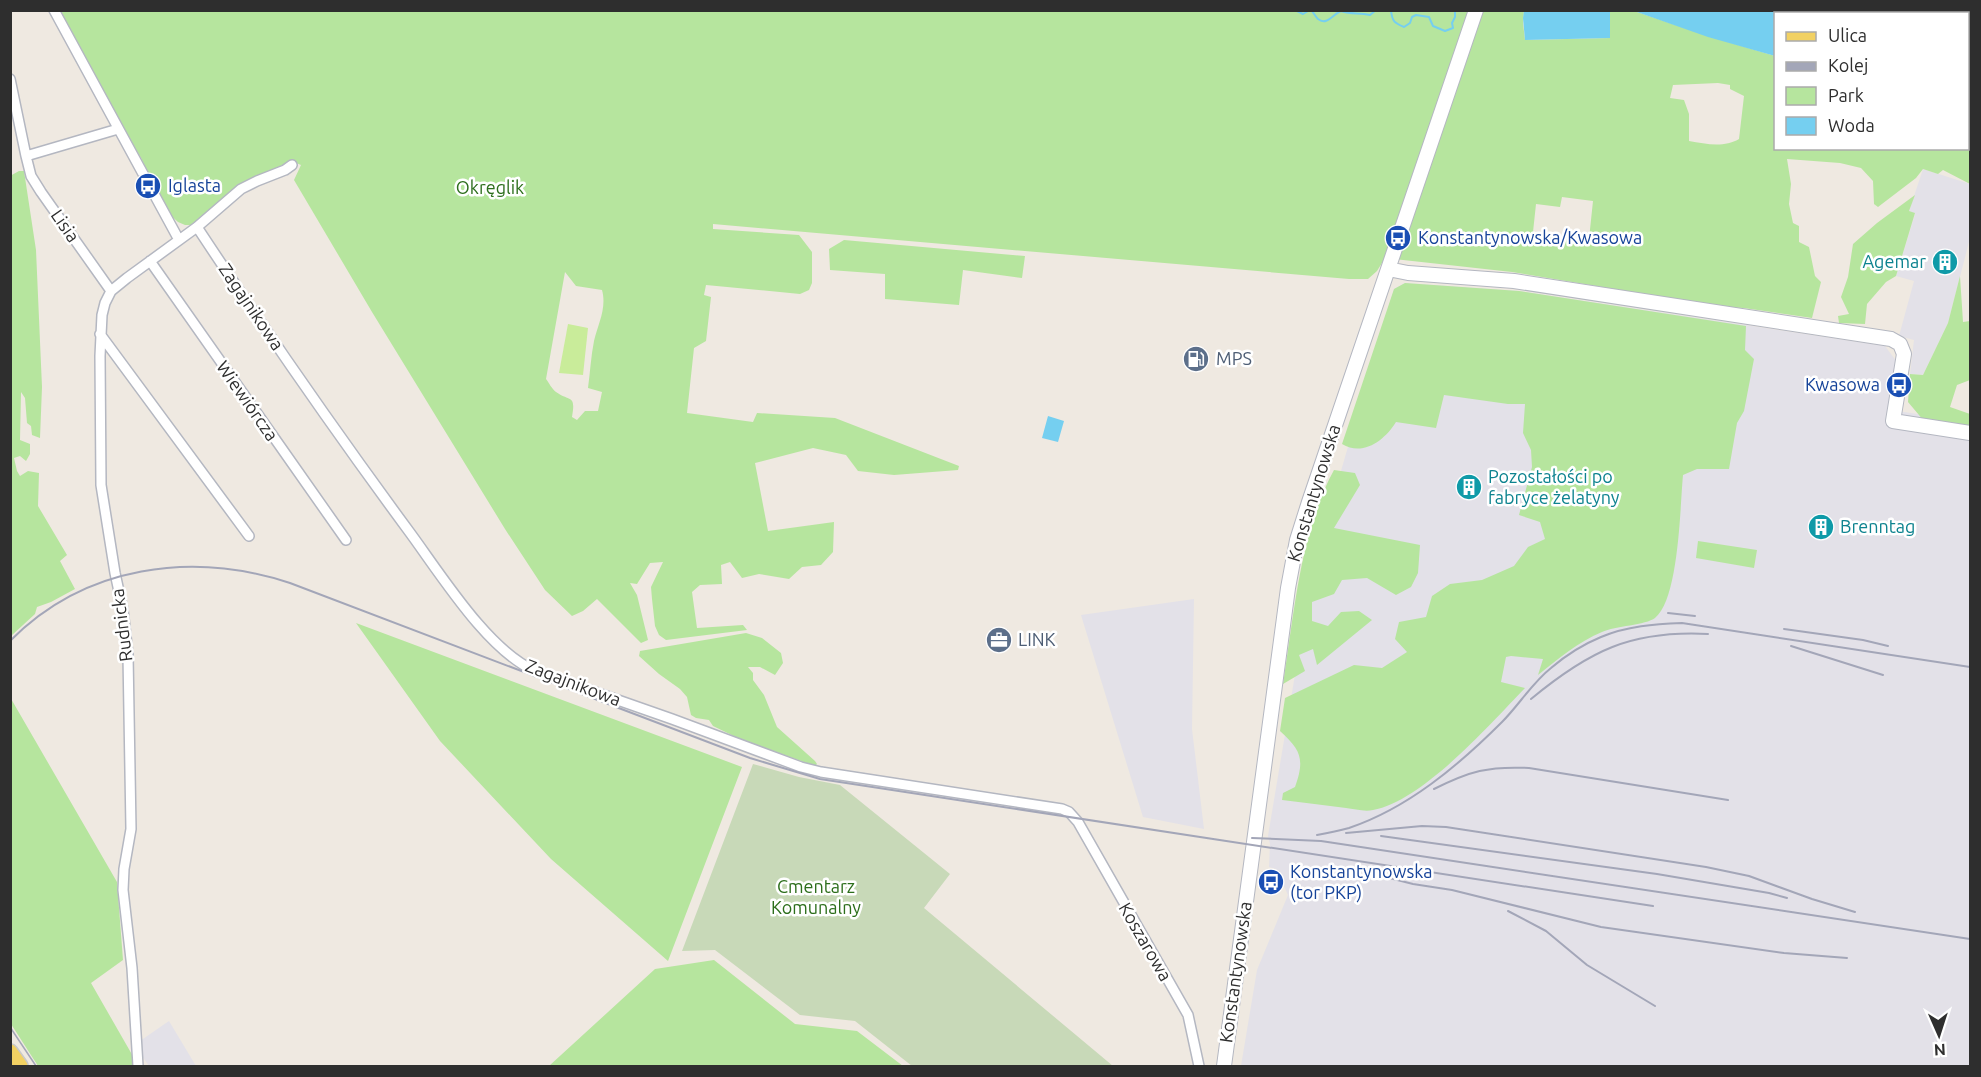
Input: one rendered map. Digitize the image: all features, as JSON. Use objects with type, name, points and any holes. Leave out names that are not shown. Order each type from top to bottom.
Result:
[{"type":"main road","name":"Konstantynowska","points":[[1224,1066],[1293,561],[1309,502],[1476,10]]},
{"type":"main road","points":[[1388,268],[1408,273],[1514,281],[1891,339],[1900,344],[1904,354],[1893,421],[1971,433]]},
{"type":"main road","points":[[10,1052],[20,1066]]},
{"type":"street","points":[[54,10],[179,240]]},
{"type":"street","name":"Lisia","points":[[10,79],[31,176],[111,291]]},
{"type":"street","points":[[26,156],[118,129]]},
{"type":"street","points":[[111,291],[196,227],[241,189],[292,165]]},
{"type":"street","name":"Zagajnikowa","points":[[196,227],[345,444],[440,573],[492,639],[518,662],[535,671],[801,767],[845,776],[1062,809],[1070,812],[1078,822]]},
{"type":"street","name":"Wiewiórcza","points":[[150,261],[346,540]]},
{"type":"street","name":"Rudnicka","points":[[111,291],[103,309],[100,334],[101,485],[123,610],[128,655],[131,829],[123,890],[132,968],[138,1066]]},
{"type":"street","points":[[100,334],[249,536]]},
{"type":"street","name":"Koszarowa","points":[[1078,822],[1188,1016],[1199,1066]]},
{"type":"shaded area","points":[[1923,169],[1970,184],[1970,238],[1948,323],[1923,375],[1910,374],[1914,340],[1899,336],[1914,281],[1896,276],[1915,214],[1909,211]]},
{"type":"shaded area","points":[[1405,283],[1519,291],[1885,346],[1897,362],[1891,410],[1970,422],[1970,1066],[1241,1066],[1257,970],[1288,895],[1276,869],[1269,867],[1268,836],[1313,567],[1394,289]]},
{"type":"shaded area","points":[[1194,599],[1192,729],[1204,829],[1143,817],[1081,615]]},
{"type":"shaded area","points":[[169,1021],[196,1066],[149,1066],[142,1056],[140,1041]]},
{"type":"green space","name":"Okręglik","points":[[1524,10],[1525,40],[1610,38],[1610,11],[1634,11],[1774,56],[1774,150],[1969,150],[1969,12],[1932,11],[1970,11],[1970,184],[1943,170],[1938,174],[1923,169],[1916,178],[1878,207],[1874,204],[1873,181],[1861,168],[1840,163],[1787,159],[1791,184],[1789,204],[1793,223],[1799,226],[1799,242],[1809,247],[1815,276],[1821,282],[1812,318],[1722,307],[1512,272],[1385,258],[1377,271],[1368,279],[1349,279],[713,224],[713,229],[799,235],[812,252],[812,283],[809,290],[800,294],[706,285],[704,295],[711,297],[706,341],[694,348],[687,413],[753,422],[757,413],[835,418],[959,466],[958,470],[894,475],[858,471],[846,455],[813,448],[755,463],[768,531],[834,522],[833,552],[821,565],[802,567],[789,579],[759,574],[742,578],[730,562],[721,565],[722,584],[700,585],[692,592],[697,628],[743,625],[747,630],[666,640],[659,635],[655,626],[651,587],[663,562],[650,563],[637,584],[630,583],[637,595],[648,640],[641,643],[597,599],[583,611],[572,616],[545,590],[372,312],[294,180],[301,165],[289,160],[279,169],[242,185],[191,225],[185,225],[168,213],[141,158],[115,116],[60,11]],"holes":[[[1718,83],[1730,85],[1730,89],[1744,96],[1739,139],[1727,144],[1689,141],[1689,114],[1684,100],[1670,98],[1673,85]],[[1562,197],[1593,201],[1589,239],[1533,232],[1536,204],[1560,207]],[[565,272],[576,286],[602,290],[603,297],[603,310],[594,341],[588,388],[602,392],[598,411],[585,411],[577,420],[572,417],[571,400],[556,392],[546,379]]]},
{"type":"green space","points":[[24,171],[36,250],[42,387],[40,438],[32,435],[31,426],[27,423],[25,398],[21,392],[20,440],[30,444],[30,454],[26,461],[20,456],[14,458],[20,476],[28,471],[39,473],[38,506],[67,555],[60,561],[75,589],[37,607],[35,614],[11,636],[10,176]]},
{"type":"green space","points":[[1915,195],[1909,211],[1915,213],[1896,276],[1886,282],[1867,304],[1865,324],[1839,323],[1838,316],[1849,314],[1841,297],[1848,277],[1853,244]]},
{"type":"green space","points":[[844,240],[1025,256],[1022,278],[963,270],[959,305],[885,299],[885,274],[830,270],[829,249]]},
{"type":"green space","points":[[1960,276],[1963,322],[1970,321],[1970,380],[1957,385],[1950,407],[1970,414],[1970,428],[1924,421],[1908,402],[1910,374],[1923,375],[1948,323]]},
{"type":"green space","points":[[1405,283],[1519,291],[1746,326],[1745,350],[1754,359],[1744,411],[1737,423],[1729,469],[1697,469],[1683,475],[1674,573],[1663,608],[1655,618],[1593,636],[1568,651],[1538,675],[1543,659],[1506,657],[1501,682],[1525,688],[1455,759],[1413,792],[1392,804],[1367,811],[1282,800],[1283,793],[1295,787],[1300,769],[1297,750],[1280,731],[1285,698],[1354,665],[1382,668],[1407,652],[1395,639],[1399,622],[1426,617],[1432,596],[1450,584],[1482,580],[1514,566],[1528,547],[1545,539],[1540,522],[1519,515],[1532,467],[1531,450],[1523,433],[1525,404],[1508,404],[1444,395],[1436,428],[1396,422],[1386,435],[1373,445],[1358,449],[1342,444],[1394,289]]},
{"type":"green space","points":[[568,324],[588,328],[583,375],[559,373]]},
{"type":"green space","points":[[1334,470],[1355,473],[1360,485],[1334,528],[1420,545],[1418,573],[1411,587],[1396,595],[1367,578],[1342,580],[1334,594],[1312,602],[1312,621],[1328,626],[1341,612],[1359,611],[1372,620],[1317,665],[1313,649],[1299,655],[1305,671],[1283,684],[1306,547],[1322,494]]},
{"type":"green space","points":[[1698,541],[1757,550],[1754,568],[1696,558]]},
{"type":"green space","points":[[356,623],[742,767],[668,961],[551,859],[440,741]]},
{"type":"green space","points":[[746,633],[762,638],[781,653],[783,663],[775,675],[760,667],[748,667],[753,673],[753,680],[764,695],[777,727],[815,761],[817,764],[815,766],[742,740],[713,726],[709,720],[691,715],[687,697],[680,689],[639,656],[640,651]]},
{"type":"green space","points":[[10,697],[117,882],[123,960],[91,983],[134,1058],[132,1066],[38,1066],[11,1024]]},
{"type":"green space","name":"Cmentarz Komunalny","points":[[753,764],[799,777],[840,785],[950,874],[924,908],[1113,1066],[912,1066],[855,1021],[800,1015],[715,950],[682,951]]},
{"type":"green space","points":[[714,960],[795,1024],[857,1031],[903,1066],[549,1066],[655,969]]},
{"type":"water","points":[[1932,10],[1933,12],[1774,12],[1774,56],[1708,37],[1634,11]]},
{"type":"water","points":[[1524,11],[1610,11],[1610,38],[1525,40]]},
{"type":"water","points":[[1048,416],[1064,421],[1058,442],[1042,438]]},
{"type":"waterway","points":[[1295,10],[1303,14],[1310,10]]},
{"type":"waterway","points":[[1311,10],[1321,21],[1330,19],[1341,11],[1370,15],[1376,10]]},
{"type":"waterway","points":[[1391,10],[1394,22],[1404,27],[1416,15],[1429,17],[1433,26],[1445,31],[1453,28],[1455,10]]},
{"type":"tram line","points":[[10,1027],[36,1066]]},
{"type":"railway","points":[[10,641],[40,615],[72,595],[106,581],[141,571],[178,567],[215,568],[253,573],[290,583],[750,758],[820,779],[1653,906]]},
{"type":"railway","points":[[1668,613],[1695,616]]},
{"type":"railway","points":[[1317,835],[1349,828],[1371,820],[1412,797],[1468,754],[1556,664],[1588,643],[1621,630],[1682,623],[1970,667]]},
{"type":"railway","points":[[1784,629],[1863,640],[1888,646]]},
{"type":"railway","points":[[1531,699],[1572,668],[1612,647],[1656,636],[1708,634]]},
{"type":"railway","points":[[1791,646],[1883,675]]},
{"type":"railway","points":[[1434,789],[1480,771],[1529,768],[1728,800]]},
{"type":"railway","points":[[1346,833],[1422,826],[1446,827],[1706,867],[1749,876],[1855,912]]},
{"type":"railway","points":[[1381,836],[1657,874],[1787,898]]},
{"type":"railway","points":[[1252,838],[1321,841],[1970,939]]},
{"type":"railway","points":[[1350,868],[1413,884],[1452,890],[1601,927],[1784,953],[1847,958]]},
{"type":"railway","points":[[1508,911],[1546,931],[1587,965],[1655,1006]]},
{"type":"place","name":"Iglasta","points":[[148,186]]},
{"type":"place","name":"Konstantynowska/Kwasowa","points":[[1398,238]]},
{"type":"place","name":"Agemar","points":[[1945,262]]},
{"type":"place","name":"MPS","points":[[1196,359]]},
{"type":"place","name":"Kwasowa","points":[[1899,385]]},
{"type":"place","name":"Pozostałości po fabryce żelatyny","points":[[1469,487]]},
{"type":"place","name":"Brenntag","points":[[1821,527]]},
{"type":"place","name":"LINK","points":[[999,640]]},
{"type":"place","name":"Konstantynowska (tor PKP)","points":[[1271,882]]}]
